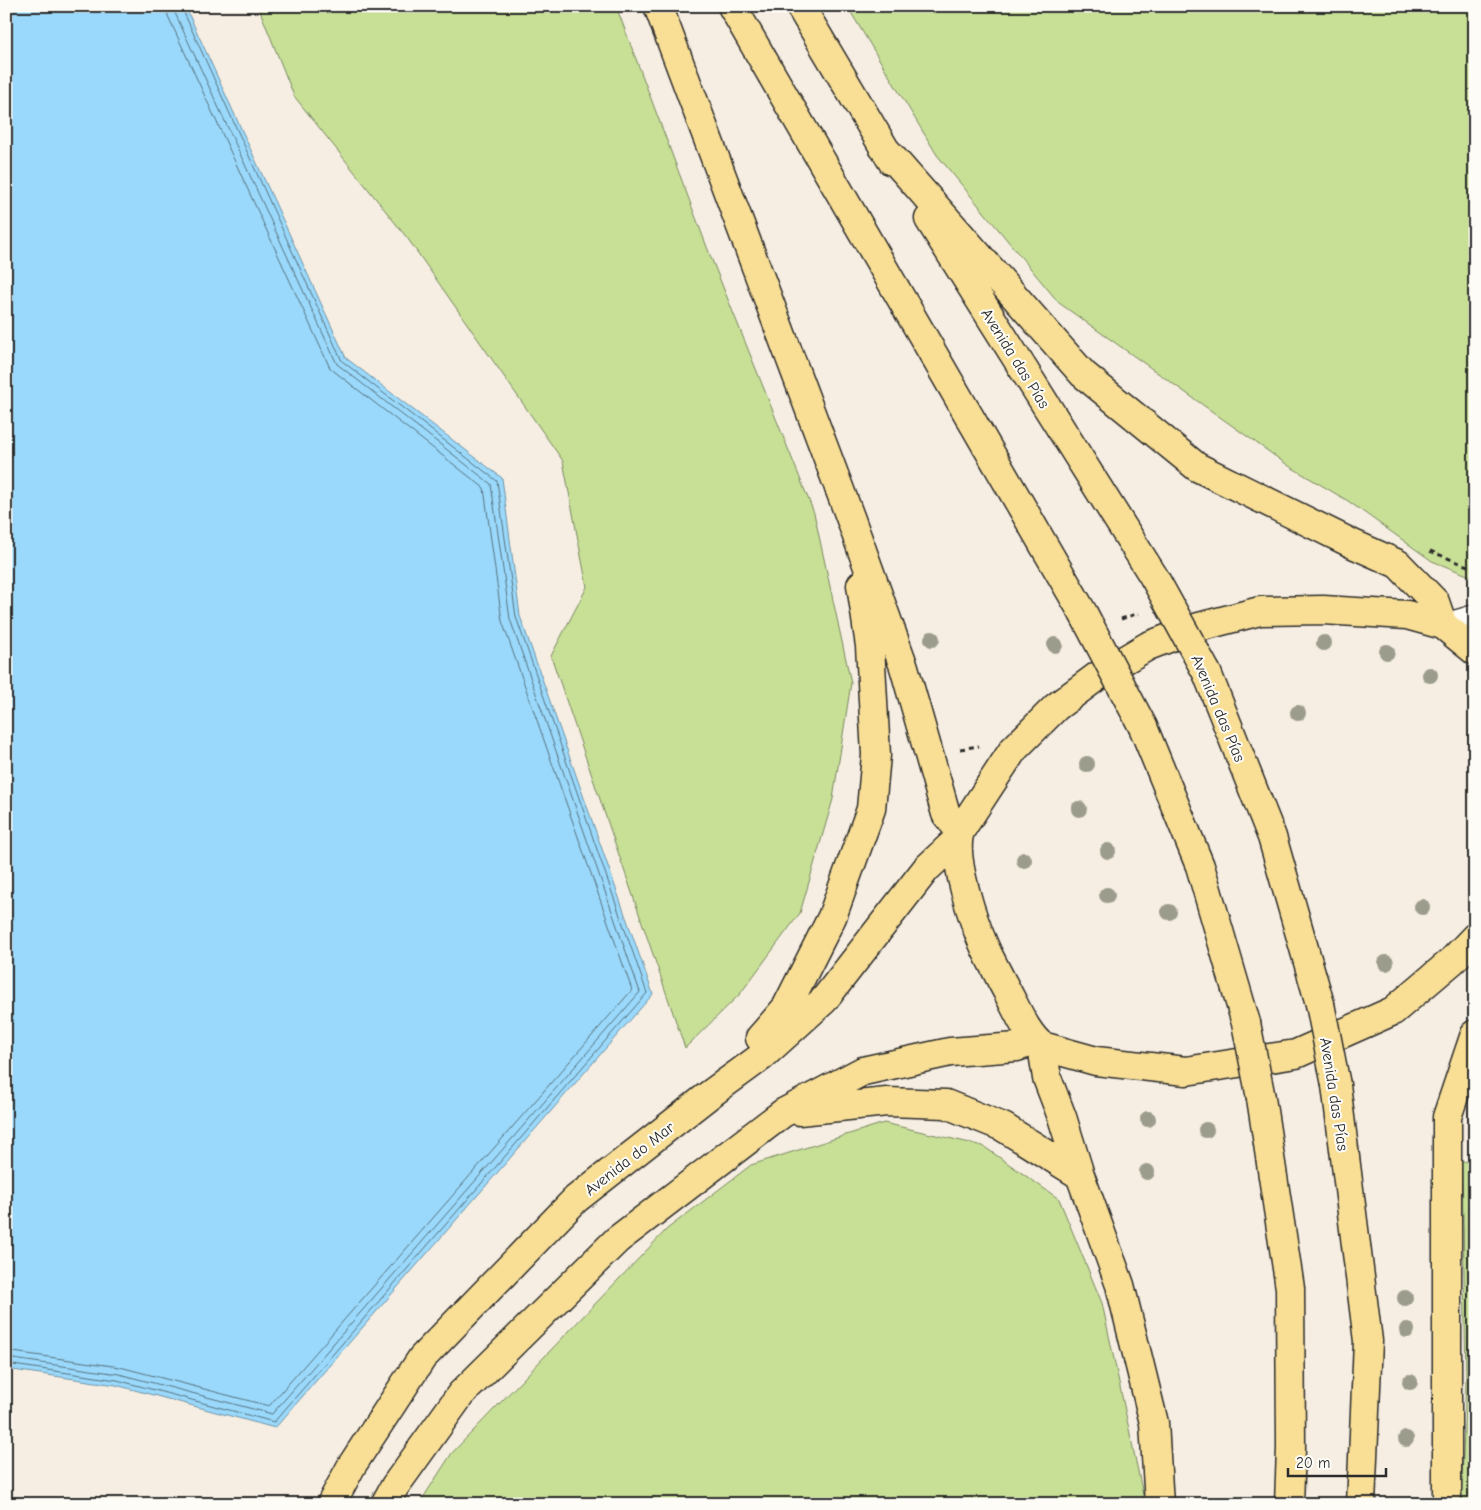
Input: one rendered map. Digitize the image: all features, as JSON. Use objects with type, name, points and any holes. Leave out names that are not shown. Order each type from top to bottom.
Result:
[{"type":"highway","points":[[658,6],[850,517],[904,667],[946,814],[959,835],[960,873],[974,920],[985,950],[1016,1008],[1039,1044],[1047,1078],[1120,1285],[1154,1423],[1158,1504]]},
{"type":"highway","points":[[732,6],[1083,613],[1143,727],[1200,866],[1246,1023],[1261,1098],[1290,1288],[1291,1448],[1289,1504]]},
{"type":"highway","name":"Avenida das Pías","points":[[800,6],[883,147],[1154,577],[1207,673],[1272,837],[1320,1004],[1336,1085],[1368,1341],[1361,1504]]},
{"type":"highway","points":[[883,147],[1083,374],[1197,467],[1353,544],[1398,564],[1436,602],[1446,626],[1475,651]]},
{"type":"highway","points":[[709,1095],[786,1008],[832,917],[871,808],[876,755],[870,646],[850,517]]},
{"type":"highway","name":"Avenida do Mar","points":[[331,1504],[352,1465],[422,1358],[576,1199],[709,1095],[761,1057],[824,1000],[926,869],[959,835],[1013,750],[1050,713],[1099,675],[1148,646],[1195,628],[1260,611],[1323,610],[1407,614],[1446,626]]},
{"type":"highway","points":[[385,1504],[395,1486],[461,1394],[617,1240],[783,1113],[863,1071],[950,1052],[1039,1044],[1096,1061],[1186,1072],[1296,1054],[1393,1011],[1452,961],[1475,937]]},
{"type":"highway","points":[[1447,1504],[1447,1117],[1475,1034]]},
{"type":"highway","points":[[783,1113],[887,1102],[946,1104],[1002,1127],[1080,1175]]},
{"type":"street","points":[[1446,626],[1475,619]]},
{"type":"green space","points":[[258,6],[616,6],[710,255],[814,513],[851,683],[833,799],[800,913],[740,994],[685,1048],[551,656],[587,587],[563,461],[408,239],[294,96]]},
{"type":"green space","points":[[847,6],[1475,6],[1475,578],[1432,561],[1348,501],[1289,466],[1059,303],[937,155]]},
{"type":"green space","points":[[884,1123],[983,1146],[1059,1199],[1102,1303],[1145,1504],[419,1504],[452,1453],[667,1229],[751,1165]]},
{"type":"green space","points":[[1462,1162],[1475,1162],[1475,1504],[1461,1504],[1466,1380]]},
{"type":"water","points":[[6,6],[185,6],[346,358],[502,478],[520,616],[653,994],[275,1428],[116,1385],[6,1369]]}]
